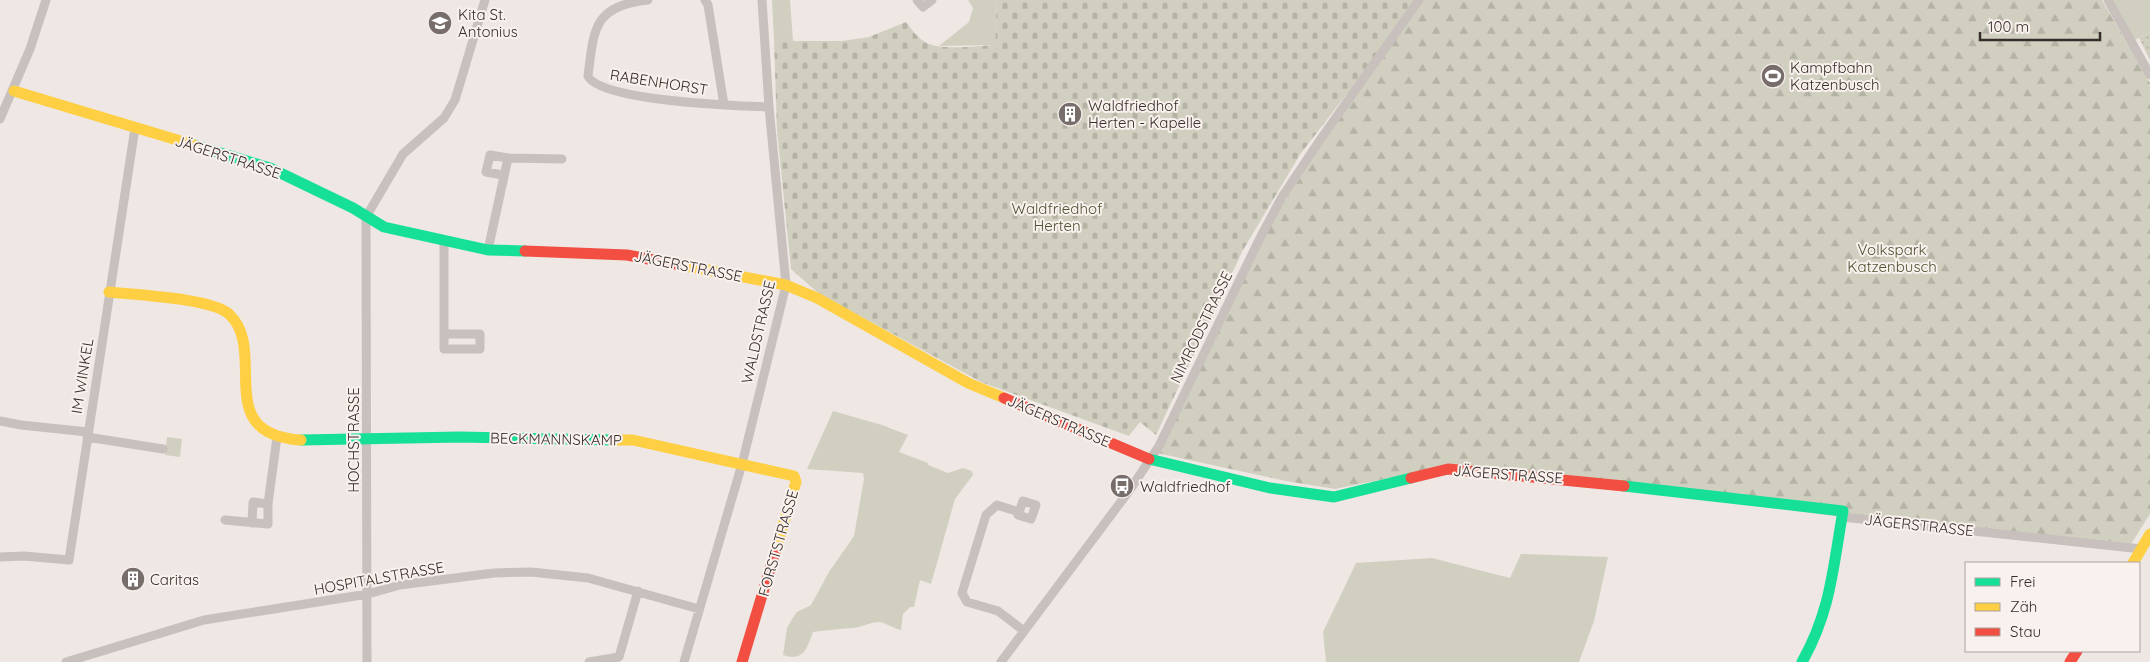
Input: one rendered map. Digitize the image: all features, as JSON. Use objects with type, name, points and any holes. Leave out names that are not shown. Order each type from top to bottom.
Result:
[{"type":"street","points":[[0,119],[14,91],[46,0]]},
{"type":"street","points":[[366,217],[403,154],[444,118],[455,100],[485,0]]},
{"type":"street","name":"RABENHORST","points":[[648,0],[612,9],[603,16],[594,35],[588,76],[590,82],[626,93],[681,102],[769,108]]},
{"type":"street","name":"RABENHORST","points":[[705,0],[708,5],[716,46],[724,105]]},
{"type":"street","name":"WALDSTRASSE","points":[[684,662],[742,464],[786,285],[769,108],[762,0]]},
{"type":"street","points":[[918,0],[923,7],[932,0]]},
{"type":"street","name":"NIMRODSTRASSE","points":[[1001,662],[1150,460],[1165,434],[1260,238],[1282,197],[1419,0]]},
{"type":"street","points":[[2108,0],[2150,75]]},
{"type":"street","name":"JÄGERSTRASSE","points":[[14,91],[270,168],[384,227],[488,250],[627,255],[786,285],[817,298],[968,382],[1150,460],[1270,488],[1334,497],[1448,469],[1558,478],[1709,495],[1843,511],[1842,517],[2142,549]]},
{"type":"street","name":"IM WINKEL","points":[[0,557],[24,556],[68,560],[135,128]]},
{"type":"street","points":[[503,175],[486,172],[490,154],[508,158],[562,159]]},
{"type":"street","points":[[488,250],[508,158]]},
{"type":"street","name":"HOCHSTRASSE","points":[[366,217],[367,662]]},
{"type":"street","points":[[444,240],[444,334]]},
{"type":"street","points":[[109,292],[209,305],[229,314],[237,323],[243,336],[248,405],[253,418],[260,427],[277,437],[268,504],[268,524],[225,520]]},
{"type":"street","points":[[0,420],[163,449]]},
{"type":"street","name":"BECKMANNSKAMP","points":[[277,437],[294,440],[460,438],[633,440],[742,464]]},
{"type":"street","name":"FORSTSTRASSE","points":[[742,464],[794,476],[796,482],[742,662]]},
{"type":"street","points":[[252,522],[254,502],[268,504]]},
{"type":"street","points":[[1019,512],[998,505],[986,515],[962,593],[967,602],[998,611],[1024,631]]},
{"type":"street","points":[[1802,662],[1816,639],[1830,601],[1842,517]]},
{"type":"street","points":[[2134,562],[2150,534]]},
{"type":"street","name":"HOSPITALSTRASSE","points":[[66,662],[204,620],[368,594],[400,586],[494,573],[531,572],[588,578],[700,609]]},
{"type":"street","points":[[589,662],[619,657],[638,591]]},
{"type":"green space","points":[[772,0],[790,0],[793,41],[774,41]]},
{"type":"green space","points":[[968,0],[997,0],[995,45],[939,46],[969,22],[973,8]]},
{"type":"green space","name":"Waldfriedhof Herten","points":[[997,0],[1414,0],[1371,63],[1301,153],[1243,250],[1156,435],[1140,422],[1129,436],[981,382],[818,293],[791,269],[777,130],[774,41],[842,41],[869,37],[906,22],[920,38],[931,45],[959,47],[995,45]]},
{"type":"green space","name":"Volkspark Katzenbusch","points":[[1423,0],[2102,0],[2150,83],[2150,514],[2131,544],[1842,517],[1449,466],[1335,489],[1286,481],[1157,453],[1260,239],[1322,144]]},
{"type":"green space","points":[[2112,0],[2150,0],[2150,32],[2135,40]]},
{"type":"green space","points":[[2150,32],[2150,60],[2139,38]]},
{"type":"green space","points":[[833,411],[882,425],[908,435],[899,452],[948,473],[963,468],[972,471],[973,475],[955,499],[931,584],[920,580],[914,607],[910,607],[903,614],[901,630],[879,622],[855,628],[813,632],[804,652],[796,657],[790,657],[783,655],[787,628],[797,612],[811,605],[829,572],[854,536],[864,479],[863,473],[807,469]]},
{"type":"green space","points":[[167,437],[182,439],[180,457],[165,455]]},
{"type":"green space","points":[[1521,554],[1608,557],[1594,621],[1579,662],[1326,662],[1323,632],[1356,563],[1432,558],[1510,578]]},
{"type":"traffic: fast","points":[[194,145],[270,168],[353,208],[384,227],[488,250],[525,251]]},
{"type":"traffic: fast","points":[[301,440],[460,437],[612,440]]},
{"type":"traffic: fast","points":[[1149,459],[1270,488],[1334,497],[1411,478]]},
{"type":"traffic: fast","points":[[1624,486],[1843,511],[1825,607],[1812,643],[1802,662]]},
{"type":"traffic: slow","points":[[14,91],[194,145]]},
{"type":"traffic: slow","points":[[681,265],[786,285],[817,298],[968,383],[1004,398]]},
{"type":"traffic: slow","points":[[109,292],[190,301],[206,304],[229,314],[239,328],[244,345],[247,399],[251,414],[261,427],[278,436],[301,440]]},
{"type":"traffic: slow","points":[[612,440],[633,440],[794,476],[796,482],[775,552]]},
{"type":"traffic: slow","points":[[2134,562],[2150,534]]},
{"type":"traffic: jam","points":[[525,251],[627,255],[681,265]]},
{"type":"traffic: jam","points":[[1004,398],[1149,459]]},
{"type":"traffic: jam","points":[[1411,478],[1448,469],[1624,486]]},
{"type":"traffic: jam","points":[[742,662],[775,552]]},
{"type":"traffic: jam","points":[[2070,662],[2076,652]]},
{"type":"place","name":"Kita St. Antonius","points":[[440,23]]},
{"type":"place","name":"Kampfbahn Katzenbusch","points":[[1773,76]]},
{"type":"place","name":"Waldfriedhof Herten - Kapelle","points":[[1070,114]]},
{"type":"place","name":"Waldfriedhof","points":[[1122,486]]},
{"type":"place","name":"Caritas","points":[[133,579]]}]
